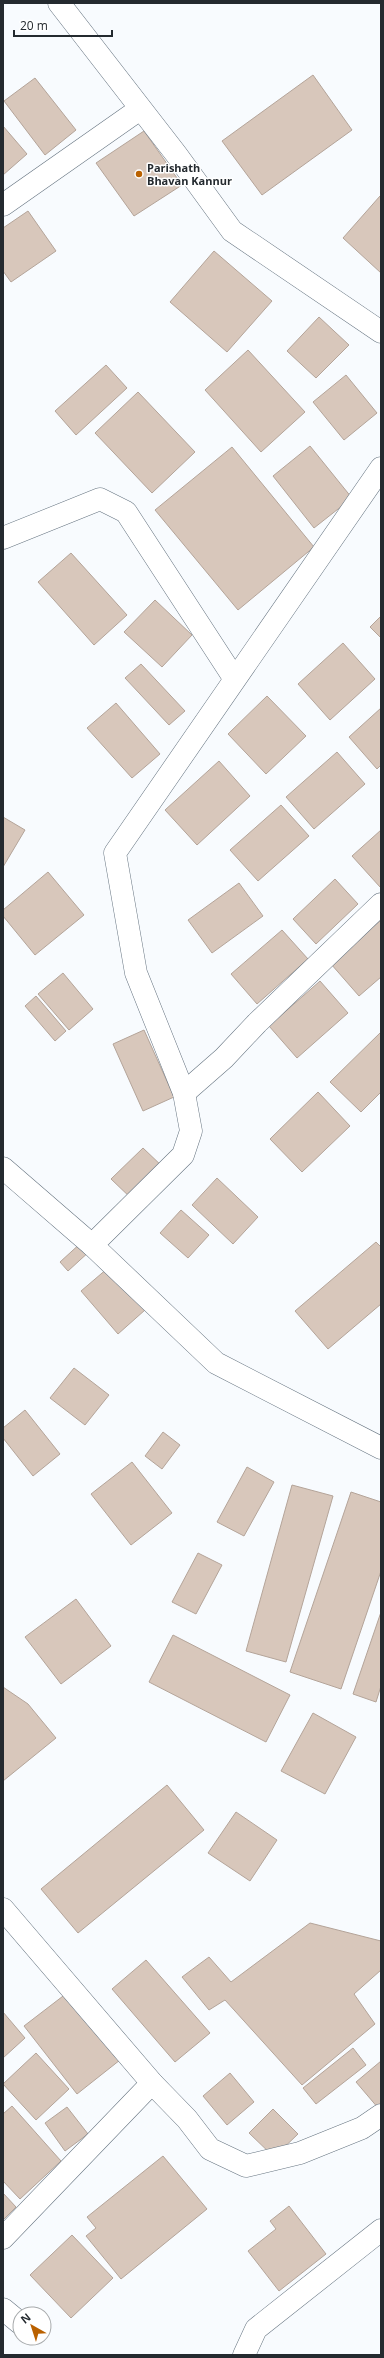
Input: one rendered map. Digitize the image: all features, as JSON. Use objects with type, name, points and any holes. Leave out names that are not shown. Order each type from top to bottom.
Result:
[{"type":"street","points":[[58,3],[232,231],[381,332]]},
{"type":"street","points":[[3,204],[140,109]]},
{"type":"street","points":[[92,1245],[183,1155],[192,1130],[184,1093],[136,973],[115,853],[234,678],[381,468]]},
{"type":"street","points":[[3,538],[100,499],[126,512],[234,678]]},
{"type":"street","points":[[184,1093],[224,1058],[257,1023],[381,904]]},
{"type":"street","points":[[3,1168],[92,1245],[216,1363],[381,1448]]},
{"type":"street","points":[[3,1909],[152,2083],[187,2119],[210,2149],[246,2166],[300,2153],[362,2128],[381,2115]]},
{"type":"street","points":[[3,2238],[152,2083]]},
{"type":"street","points":[[244,2355],[256,2329],[381,2230]]},
{"type":"street","points":[[3,2309],[12,2316]]},
{"type":"building","points":[[313,75],[352,130],[262,195],[222,141]]},
{"type":"building","points":[[35,78],[76,130],[45,155],[4,101]]},
{"type":"building","points":[[3,126],[27,154],[3,175]]},
{"type":"building","name":"Parishath Bhavan Kannur","points":[[144,131],[182,185],[134,216],[96,163]]},
{"type":"building","points":[[380,196],[381,197],[381,273],[343,238]]},
{"type":"building","points":[[28,211],[56,251],[11,282],[3,271],[3,228]]},
{"type":"building","points":[[214,251],[272,301],[227,352],[170,302]]},
{"type":"building","points":[[319,317],[349,345],[316,378],[287,351]]},
{"type":"building","points":[[248,350],[305,412],[261,452],[205,390]]},
{"type":"building","points":[[106,365],[127,388],[76,435],[55,411]]},
{"type":"building","points":[[346,375],[377,413],[344,440],[313,402]]},
{"type":"building","points":[[138,392],[195,452],[152,493],[95,433]]},
{"type":"building","points":[[310,446],[352,498],[314,528],[273,476]]},
{"type":"building","points":[[232,447],[314,547],[238,610],[155,510]]},
{"type":"building","points":[[71,553],[127,615],[94,645],[38,582]]},
{"type":"building","points":[[155,600],[192,635],[162,667],[124,632]]},
{"type":"building","points":[[381,616],[381,638],[370,627]]},
{"type":"building","points":[[343,643],[375,679],[330,720],[298,684]]},
{"type":"building","points":[[141,664],[185,711],[169,725],[125,678]]},
{"type":"building","points":[[267,696],[306,736],[266,774],[228,734]]},
{"type":"building","points":[[116,703],[160,754],[132,778],[87,728]]},
{"type":"building","points":[[381,708],[381,765],[377,769],[349,737]]},
{"type":"building","points":[[337,752],[365,784],[314,829],[286,797]]},
{"type":"building","points":[[219,761],[250,796],[197,845],[165,810]]},
{"type":"building","points":[[281,805],[309,836],[258,881],[230,850]]},
{"type":"building","points":[[3,817],[25,830],[3,867]]},
{"type":"building","points":[[381,830],[381,886],[380,887],[352,856]]},
{"type":"building","points":[[48,872],[84,915],[35,955],[3,916],[3,910]]},
{"type":"building","points":[[335,879],[358,904],[316,944],[293,919]]},
{"type":"building","points":[[239,883],[263,916],[212,953],[188,920]]},
{"type":"building","points":[[381,920],[381,977],[359,996],[331,964]]},
{"type":"building","points":[[282,930],[308,959],[257,1004],[231,974]]},
{"type":"building","points":[[63,973],[93,1009],[69,1030],[38,994]]},
{"type":"building","points":[[320,981],[348,1013],[297,1058],[269,1026]]},
{"type":"building","points":[[36,996],[66,1031],[55,1041],[25,1006]]},
{"type":"building","points":[[144,1030],[174,1097],[143,1111],[113,1044]]},
{"type":"building","points":[[381,1032],[381,1092],[361,1112],[330,1082]]},
{"type":"building","points":[[318,1092],[350,1126],[302,1172],[270,1139]]},
{"type":"building","points":[[143,1148],[164,1168],[133,1200],[111,1179]]},
{"type":"building","points":[[217,1178],[258,1217],[233,1244],[192,1205]]},
{"type":"building","points":[[181,1210],[209,1235],[188,1258],[160,1233]]},
{"type":"building","points":[[83,1241],[91,1250],[68,1271],[60,1262]]},
{"type":"building","points":[[376,1242],[381,1247],[381,1304],[328,1349],[295,1311]]},
{"type":"building","points":[[108,1268],[145,1310],[118,1334],[81,1291]]},
{"type":"building","points":[[74,1368],[109,1395],[85,1425],[50,1398]]},
{"type":"building","points":[[25,1410],[60,1454],[33,1476],[3,1438],[3,1428]]},
{"type":"building","points":[[163,1432],[180,1445],[162,1469],[145,1456]]},
{"type":"building","points":[[132,1462],[172,1513],[131,1545],[91,1494]]},
{"type":"building","points":[[247,1467],[274,1482],[244,1536],[217,1522]]},
{"type":"building","points":[[292,1485],[333,1496],[286,1662],[246,1651]]},
{"type":"building","points":[[351,1492],[381,1502],[381,1571],[341,1689],[290,1672]]},
{"type":"building","points":[[198,1553],[222,1565],[196,1614],[172,1602]]},
{"type":"building","points":[[76,1599],[111,1646],[61,1684],[25,1637]]},
{"type":"building","points":[[381,1612],[381,1686],[376,1702],[353,1694]]},
{"type":"building","points":[[173,1635],[290,1695],[266,1742],[149,1682]]},
{"type":"building","points":[[3,1687],[28,1704],[56,1738],[3,1781]]},
{"type":"building","points":[[313,1713],[356,1737],[325,1794],[281,1771]]},
{"type":"building","points":[[167,1785],[204,1830],[78,1933],[41,1889]]},
{"type":"building","points":[[236,1812],[277,1840],[250,1881],[208,1853]]},
{"type":"building","points":[[310,1923],[381,1941],[381,1970],[354,1994],[375,2024],[302,2085],[225,2000],[209,2010],[182,1977],[209,1957],[231,1982]]},
{"type":"building","points":[[146,1960],[210,2033],[175,2062],[112,1989]]},
{"type":"building","points":[[67,1993],[120,2060],[77,2094],[24,2026]]},
{"type":"building","points":[[3,2012],[25,2038],[3,2058]]},
{"type":"building","points":[[353,2048],[366,2065],[316,2104],[303,2088]]},
{"type":"building","points":[[36,2053],[69,2089],[36,2120],[3,2084]]},
{"type":"building","points":[[381,2061],[381,2107],[379,2109],[356,2082]]},
{"type":"building","points":[[230,2073],[254,2102],[227,2125],[203,2096]]},
{"type":"building","points":[[12,2106],[61,2161],[20,2199],[3,2181],[3,2114]]},
{"type":"building","points":[[67,2107],[88,2134],[65,2151],[45,2123]]},
{"type":"building","points":[[273,2109],[298,2134],[274,2157],[249,2133]]},
{"type":"building","points":[[163,2156],[207,2209],[121,2279],[86,2236],[96,2228],[87,2217]]},
{"type":"building","points":[[3,2193],[16,2207],[3,2220]]},
{"type":"building","points":[[289,2206],[326,2254],[279,2291],[248,2251],[276,2229],[270,2221]]},
{"type":"building","points":[[72,2235],[113,2278],[71,2318],[30,2275]]},
{"type":"place","name":"Parishath Bhavan Kannur","points":[[139,174]]}]
